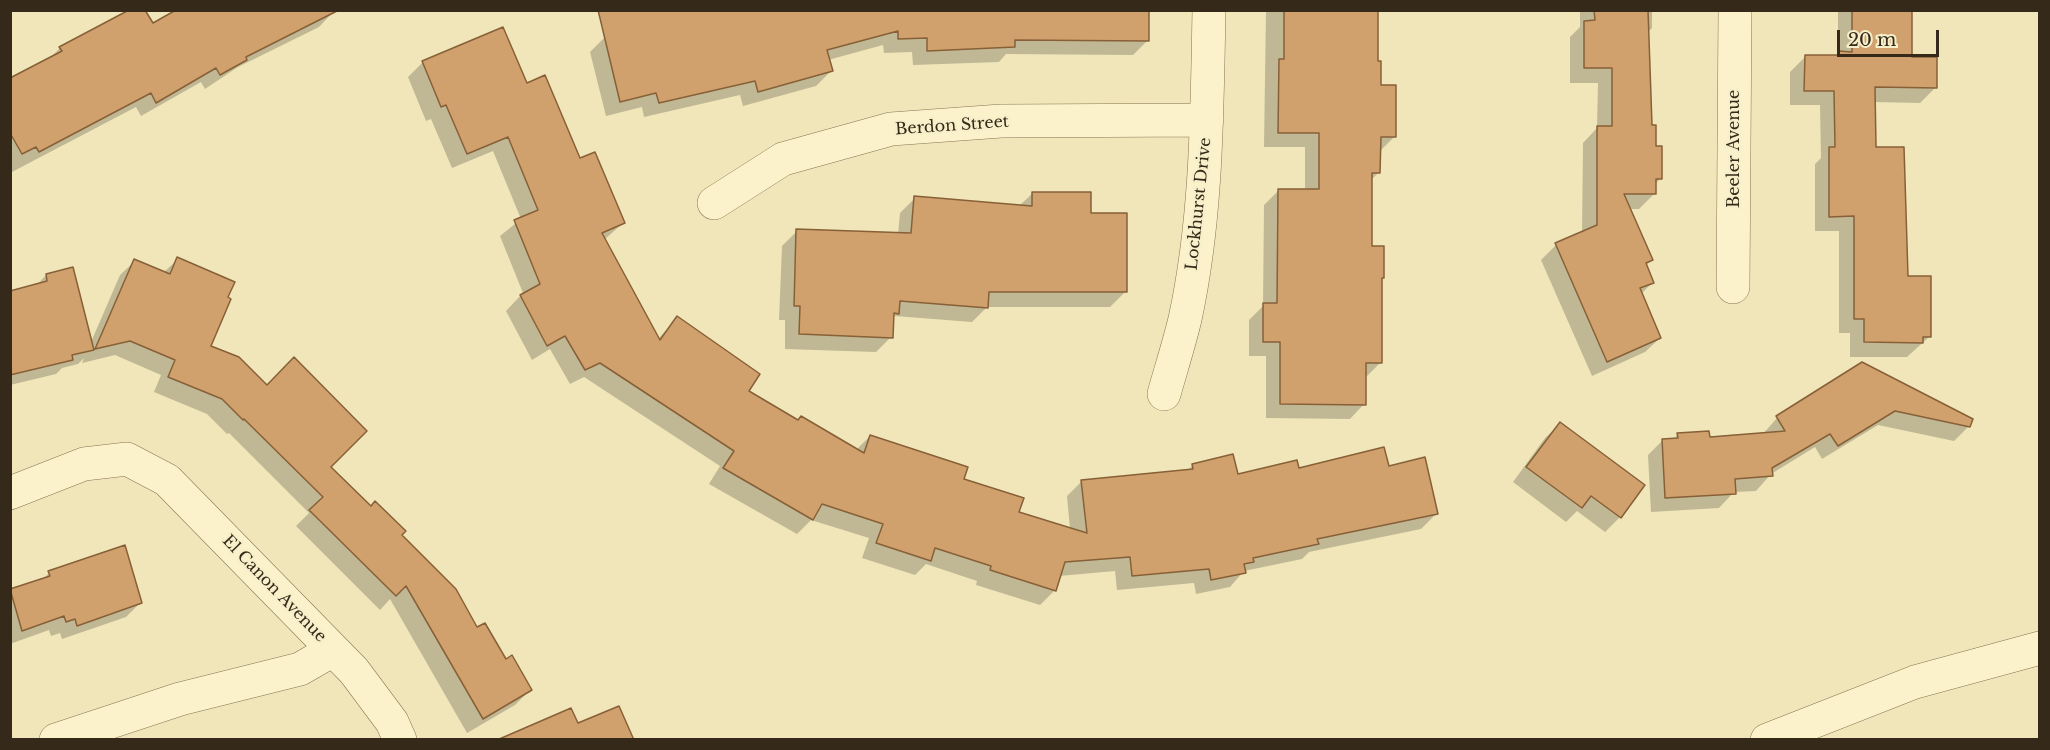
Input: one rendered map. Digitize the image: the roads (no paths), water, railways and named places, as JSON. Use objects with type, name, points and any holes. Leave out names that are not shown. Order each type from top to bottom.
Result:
[{"type":"street","name":"Lockhurst Drive","points":[[1164,394],[1187,307],[1201,216],[1207,120],[1209,10]]},
{"type":"street","name":"Beeler Avenue","points":[[1733,287],[1735,10]]},
{"type":"street","name":"Berdon Street","points":[[714,203],[783,159],[891,129],[1001,122],[1207,120]]},
{"type":"street","name":"El Canon Avenue","points":[[10,493],[84,464],[127,459],[167,480],[354,670],[392,722],[400,740]]},
{"type":"street","points":[[1767,740],[1915,682],[2040,648]]},
{"type":"street","points":[[56,740],[180,699],[300,669],[333,650]]}]
